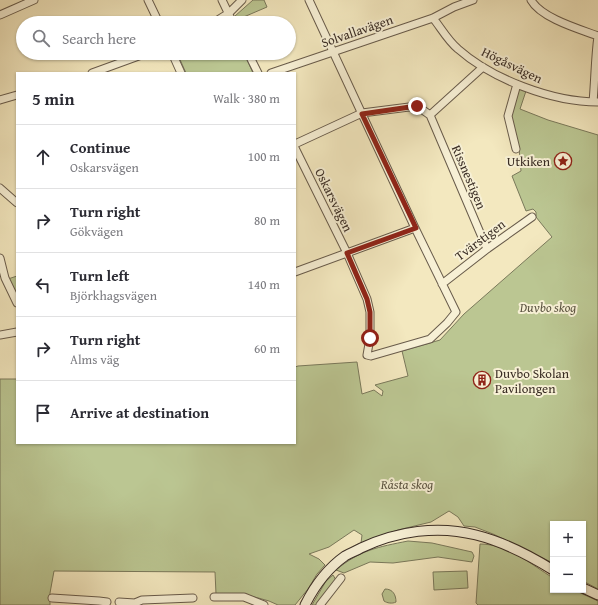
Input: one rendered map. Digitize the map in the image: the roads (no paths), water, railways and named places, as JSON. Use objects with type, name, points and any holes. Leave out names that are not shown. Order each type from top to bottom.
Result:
[{"type":"street","points":[[0,15],[24,2],[34,0]]},
{"type":"street","points":[[148,0],[156,16]]},
{"type":"street","points":[[222,0],[230,16]]},
{"type":"street","points":[[224,16],[242,0]]},
{"type":"street","points":[[309,0],[442,284]]},
{"type":"street","name":"Solvallavägen","points":[[274,72],[433,18],[454,7],[473,0]]},
{"type":"street","points":[[531,0],[539,10],[549,16],[598,36],[595,57],[596,102]]},
{"type":"street","name":"Högåsvägen","points":[[433,18],[457,49],[483,67],[517,84],[559,97],[596,102]]},
{"type":"street","points":[[95,72],[128,60]]},
{"type":"street","points":[[175,60],[181,72]]},
{"type":"street","points":[[252,60],[258,72]]},
{"type":"street","points":[[296,144],[362,114],[417,106],[430,115],[483,67]]},
{"type":"street","points":[[516,149],[508,116],[517,84]]},
{"type":"street","points":[[0,100],[16,95]]},
{"type":"street","name":"Rissnestigen","points":[[430,115],[487,249]]},
{"type":"street","name":"Oskarsvägen","points":[[296,150],[347,253],[367,299],[370,312],[370,338],[367,354],[371,356],[430,339],[448,323],[456,312],[442,284]]},
{"type":"street","points":[[0,188],[16,202]]},
{"type":"street","name":"Tvärstigen","points":[[442,284],[532,216]]},
{"type":"street","points":[[296,272],[416,228]]},
{"type":"street","points":[[0,258],[5,278],[16,301]]},
{"type":"street","points":[[0,335],[16,332]]},
{"type":"street","points":[[305,605],[310,594],[322,578],[345,556],[374,542],[401,534],[426,530],[449,530],[501,542],[528,555],[550,568]]},
{"type":"street","points":[[320,605],[341,578]]},
{"type":"street","points":[[586,589],[598,595]]},
{"type":"street","points":[[214,597],[244,596],[264,605]]},
{"type":"street","points":[[52,598],[83,602],[107,602]]},
{"type":"street","points":[[119,602],[135,603],[142,600],[183,602],[193,598]]},
{"type":"place","name":"Utkiken","points":[[563,161]]},
{"type":"place","name":"Duvbo Skolan Pavilongen","points":[[482,380]]},
{"type":"park label","name":"Duvbo skog","points":[[548,307]]},
{"type":"park label","name":"Råsta skog","points":[[407,484]]}]
